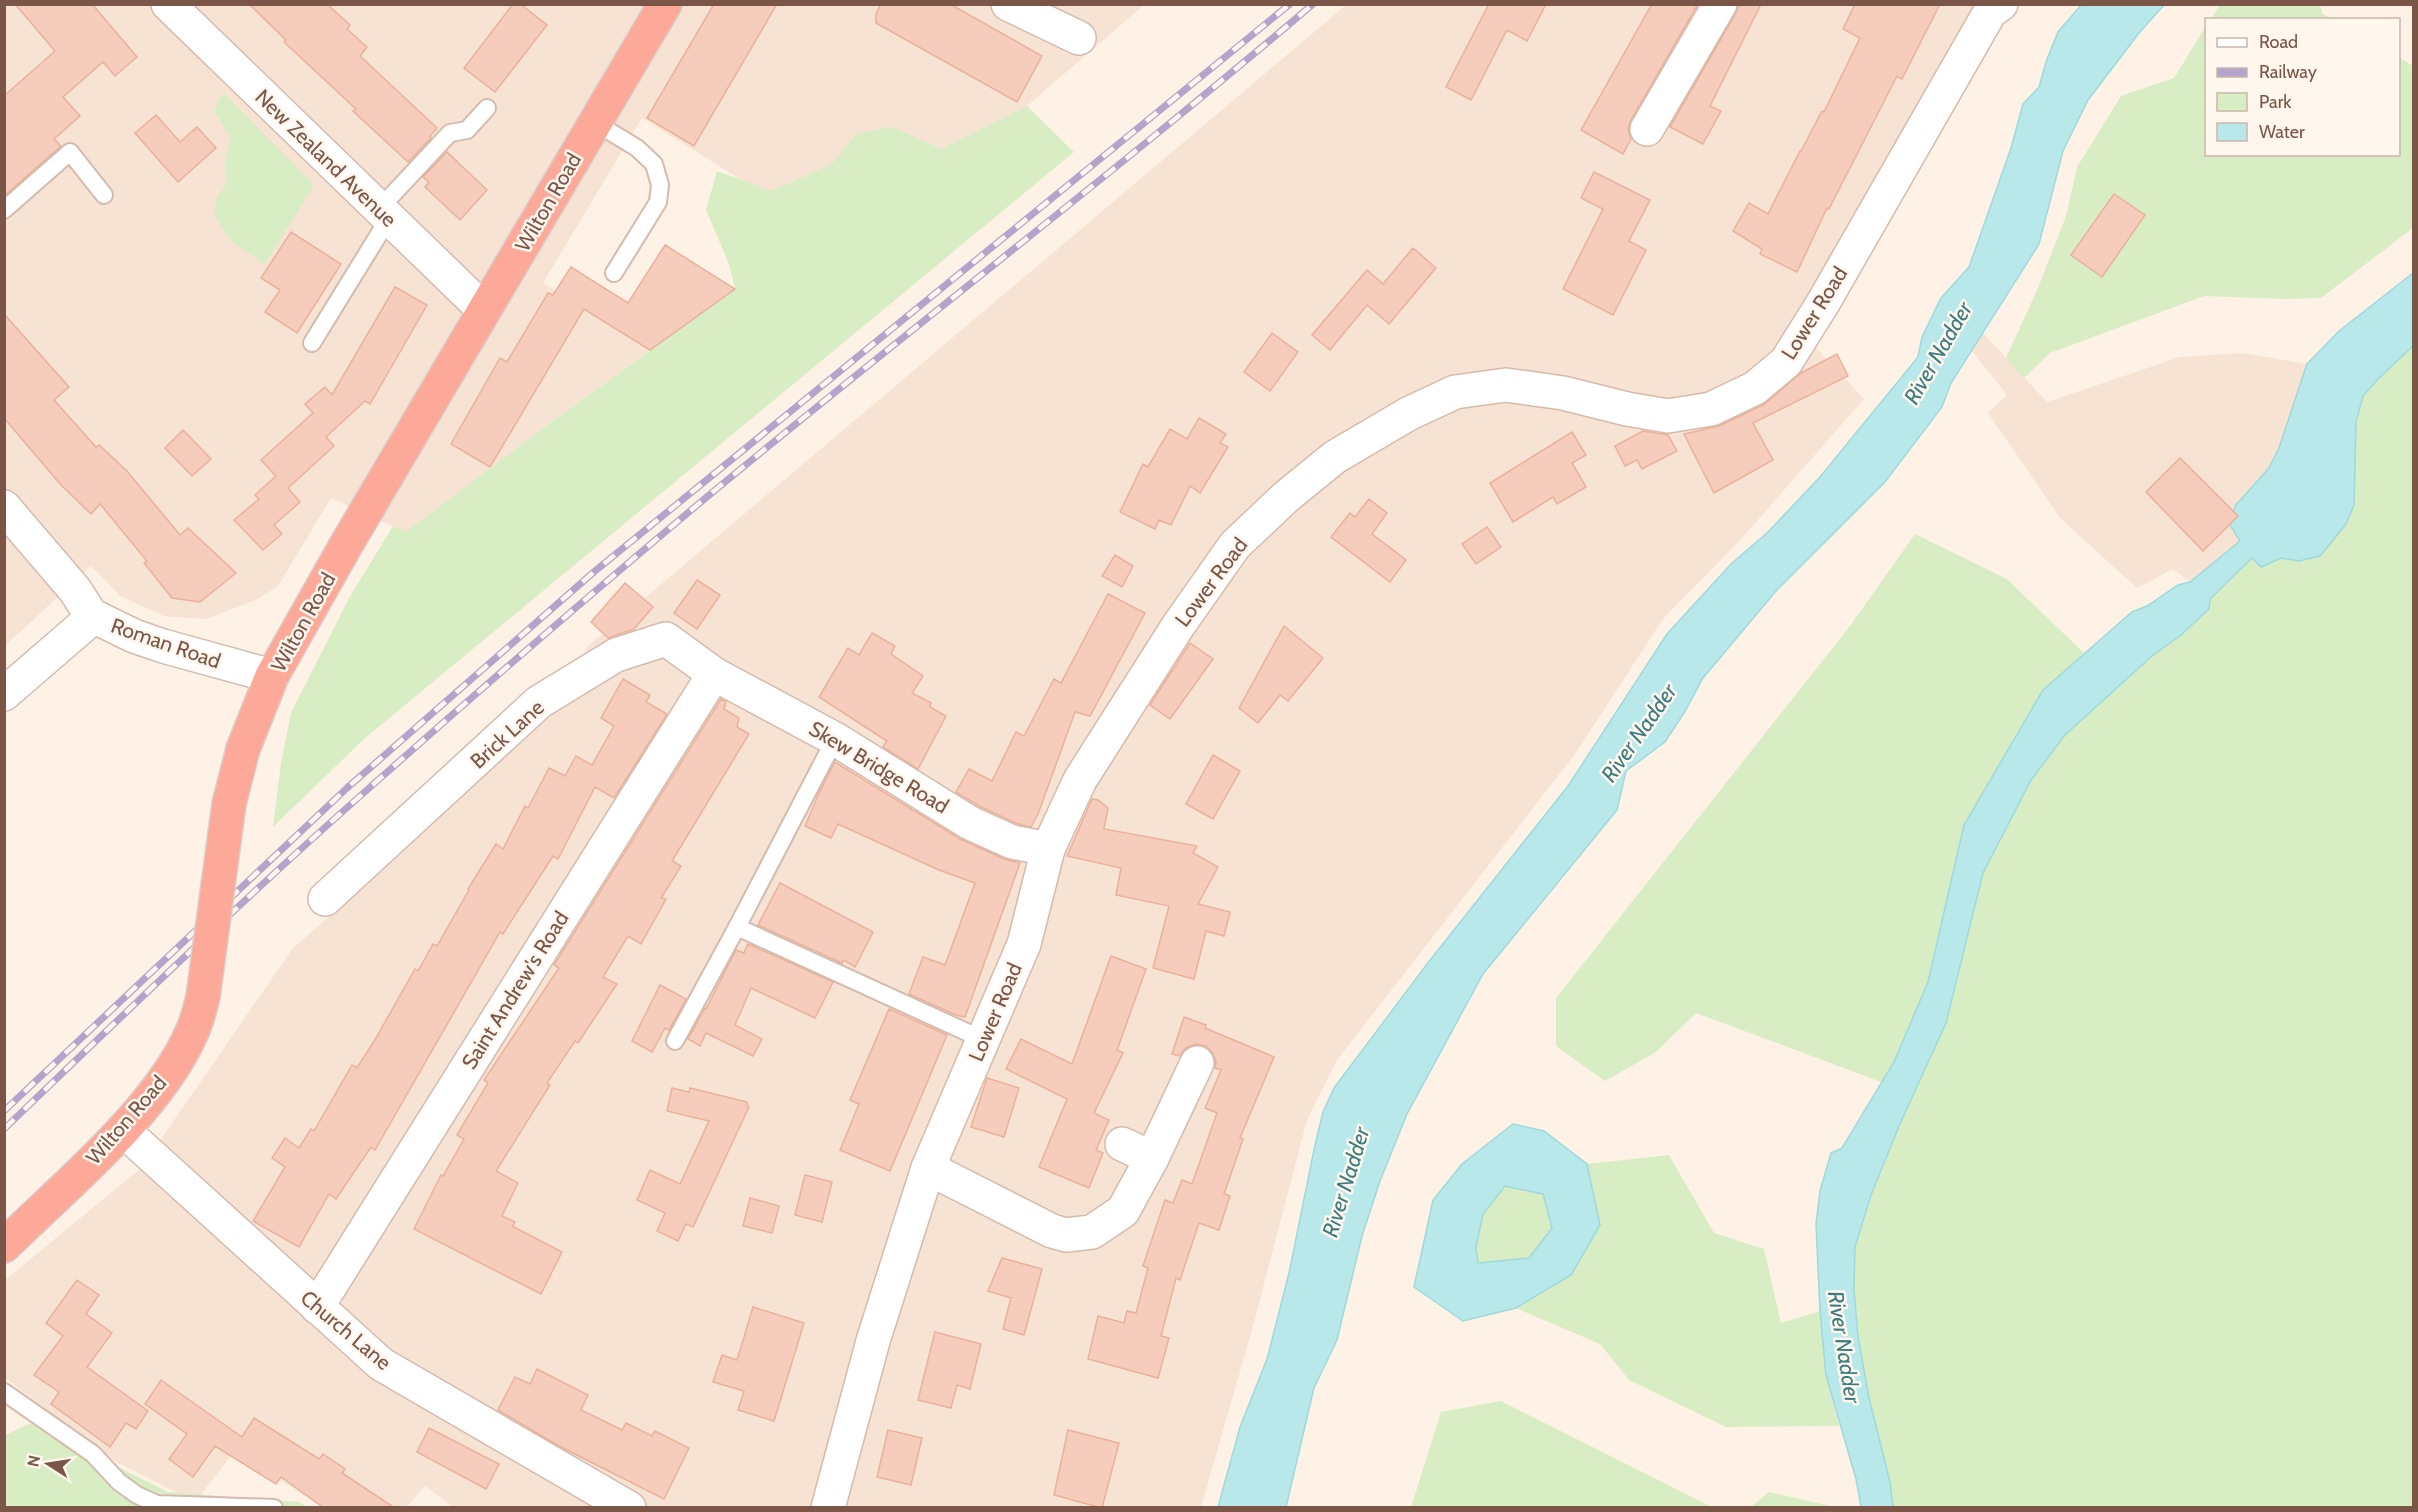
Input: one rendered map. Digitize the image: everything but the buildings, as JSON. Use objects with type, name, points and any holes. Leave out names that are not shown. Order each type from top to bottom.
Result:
[{"type":"highway","name":"Wilton Road","points":[[4,1246],[123,1130],[159,1087],[192,1033],[203,997],[229,804],[243,749],[272,676],[385,476],[665,4]]},
{"type":"street","name":"New Zealand Avenue","points":[[168,4],[484,310]]},
{"type":"street","points":[[1008,4],[1079,38]]},
{"type":"street","points":[[1647,129],[1720,4]]},
{"type":"street","name":"Lower Road","points":[[828,1508],[873,1341],[928,1168],[1023,944],[1048,849],[1080,780],[1178,626],[1235,545],[1287,496],[1335,457],[1408,414],[1455,392],[1506,385],[1563,393],[1627,409],[1668,416],[1711,409],[1755,388],[1786,362],[1823,303],[1990,7]]},
{"type":"street","name":"Roman Road","points":[[4,507],[75,590],[91,615],[134,636],[163,646],[272,676]]},
{"type":"street","points":[[4,694],[85,624],[91,615]]},
{"type":"street","name":"Brick Lane","points":[[325,899],[539,702],[616,655],[666,639],[714,674]]},
{"type":"street","name":"Skew Bridge Road","points":[[714,674],[835,739],[970,823],[1012,842],[1048,849]]},
{"type":"street","name":"Saint Andrew's Road","points":[[317,1307],[714,674]]},
{"type":"street","points":[[928,1168],[1052,1231],[1066,1235],[1092,1232],[1113,1220],[1123,1211],[1152,1158],[1197,1063]]},
{"type":"street","name":"Church Lane","points":[[123,1130],[381,1364],[629,1508]]},
{"type":"street","points":[[1122,1144],[1152,1158]]},
{"type":"lane","points":[[312,343],[384,213],[450,133],[467,130],[487,108]]},
{"type":"lane","points":[[594,122],[637,148],[654,164],[660,185],[658,202],[615,273]]},
{"type":"lane","points":[[4,210],[70,153],[104,195]]},
{"type":"lane","points":[[675,1041],[835,739]]},
{"type":"lane","points":[[737,927],[984,1040]]},
{"type":"lane","points":[[4,1392],[93,1454],[119,1482],[136,1495],[157,1504],[274,1508]]},
{"type":"shaded area","points":[[5,5],[1144,5],[1027,106],[947,146],[822,230],[642,118],[543,283],[650,350],[406,533],[331,498],[278,586],[256,600],[206,619],[164,616],[120,596],[91,566],[5,646]]},
{"type":"shaded area","points":[[1346,5],[1986,5],[1794,324],[1864,399],[1743,537],[1663,619],[1575,754],[1337,1060],[1307,1120],[1252,1330],[1201,1507],[454,1508],[425,1486],[407,1507],[322,1507],[235,1451],[195,1502],[116,1462],[5,1378],[4,1281],[141,1168],[293,948],[375,877],[555,705],[588,646]]},
{"type":"shaded area","points":[[1982,332],[2047,402],[2180,357],[2243,353],[2307,364],[2279,448],[2269,468],[2235,506],[2240,540],[2190,582],[2173,569],[2137,588],[2060,518],[1988,413],[2007,395],[1971,350]]},
{"type":"green space","points":[[2220,5],[2320,5],[2323,14],[2331,18],[2212,18]]},
{"type":"green space","points":[[2205,28],[2205,156],[2400,156],[2400,58],[2413,66],[2413,228],[2321,298],[2204,296],[2050,353],[2024,378],[2006,358],[2038,288],[2066,216],[2077,167],[2121,96],[2174,78]]},
{"type":"green space","points":[[223,93],[314,185],[265,264],[232,242],[214,214],[217,197],[226,185],[225,160],[231,138],[214,111]]},
{"type":"green space","points":[[1027,106],[1074,152],[364,739],[273,827],[281,763],[291,713],[349,598],[393,526],[406,532],[550,423],[735,289],[729,264],[706,210],[717,171],[772,191],[832,164],[856,134],[892,127],[941,149]]},
{"type":"green space","points":[[2413,346],[2413,1507],[1893,1508],[1890,1482],[1869,1398],[1858,1337],[1854,1290],[1855,1247],[1871,1195],[1899,1126],[1946,1023],[1983,873],[2031,780],[2065,735],[2152,656],[2181,635],[2208,609],[2210,599],[2252,558],[2261,567],[2281,558],[2299,561],[2354,505],[2355,431],[2360,404],[2374,381]]},
{"type":"green space","points":[[1915,534],[2007,579],[2084,653],[2043,690],[1964,825],[1928,982],[1894,1062],[1881,1082],[1696,1013],[1656,1052],[1605,1081],[1556,1046],[1556,998],[1850,626]]},
{"type":"green space","points":[[1669,1155],[1714,1233],[1764,1249],[1781,1323],[1820,1311],[1826,1375],[1839,1426],[1726,1427],[1629,1380],[1600,1344],[1516,1308],[1571,1275],[1600,1225],[1587,1164]]},
{"type":"green space","points":[[1505,1186],[1543,1194],[1552,1228],[1529,1258],[1478,1263],[1476,1247],[1483,1214]]},
{"type":"green space","points":[[1501,1401],[1712,1507],[1411,1507],[1441,1412]]},
{"type":"green space","points":[[31,1423],[168,1492],[299,1502],[307,1507],[5,1508],[5,1435]]},
{"type":"green space","points":[[1769,1492],[1835,1507],[1751,1507]]},
{"type":"water","name":"River Nadder","points":[[2082,4],[2164,5],[2139,33],[2088,100],[2063,151],[2039,244],[1951,383],[1942,407],[1885,482],[1776,591],[1703,678],[1665,742],[1626,771],[1617,810],[1483,974],[1407,1114],[1380,1181],[1362,1236],[1337,1340],[1314,1388],[1286,1507],[1218,1507],[1240,1427],[1267,1359],[1289,1273],[1323,1112],[1334,1088],[1427,964],[1568,786],[1667,634],[1731,564],[1768,532],[1820,477],[1918,357],[1922,337],[1941,298],[1969,267],[2011,148],[2023,104],[2039,87],[2058,32]]},
{"type":"water","name":"River Nadder","points":[[2413,273],[2413,346],[2363,396],[2356,422],[2354,505],[2346,524],[2320,556],[2299,561],[2281,558],[2261,567],[2252,558],[2210,599],[2209,609],[2181,635],[2152,656],[2065,735],[2031,780],[1983,873],[1946,1023],[1899,1126],[1871,1195],[1855,1247],[1854,1290],[1858,1337],[1869,1398],[1890,1482],[1893,1507],[1861,1507],[1856,1479],[1826,1375],[1816,1224],[1820,1191],[1831,1153],[1842,1148],[1894,1062],[1928,982],[1964,825],[2043,690],[2132,612],[2147,606],[2178,585],[2190,582],[2240,541],[2230,525],[2235,506],[2269,468],[2279,448],[2307,364],[2339,331]]},
{"type":"water","points":[[1513,1124],[1544,1131],[1587,1164],[1600,1225],[1571,1275],[1516,1308],[1463,1321],[1414,1287],[1433,1200],[1462,1164]],"holes":[[[1505,1186],[1543,1194],[1552,1228],[1529,1258],[1478,1263],[1476,1247],[1483,1214]]]},
{"type":"railway","points":[[4,1111],[347,788],[595,571],[1290,4]]},
{"type":"railway","points":[[4,1129],[269,878],[535,642],[714,491],[1165,127],[1313,4]]}]
